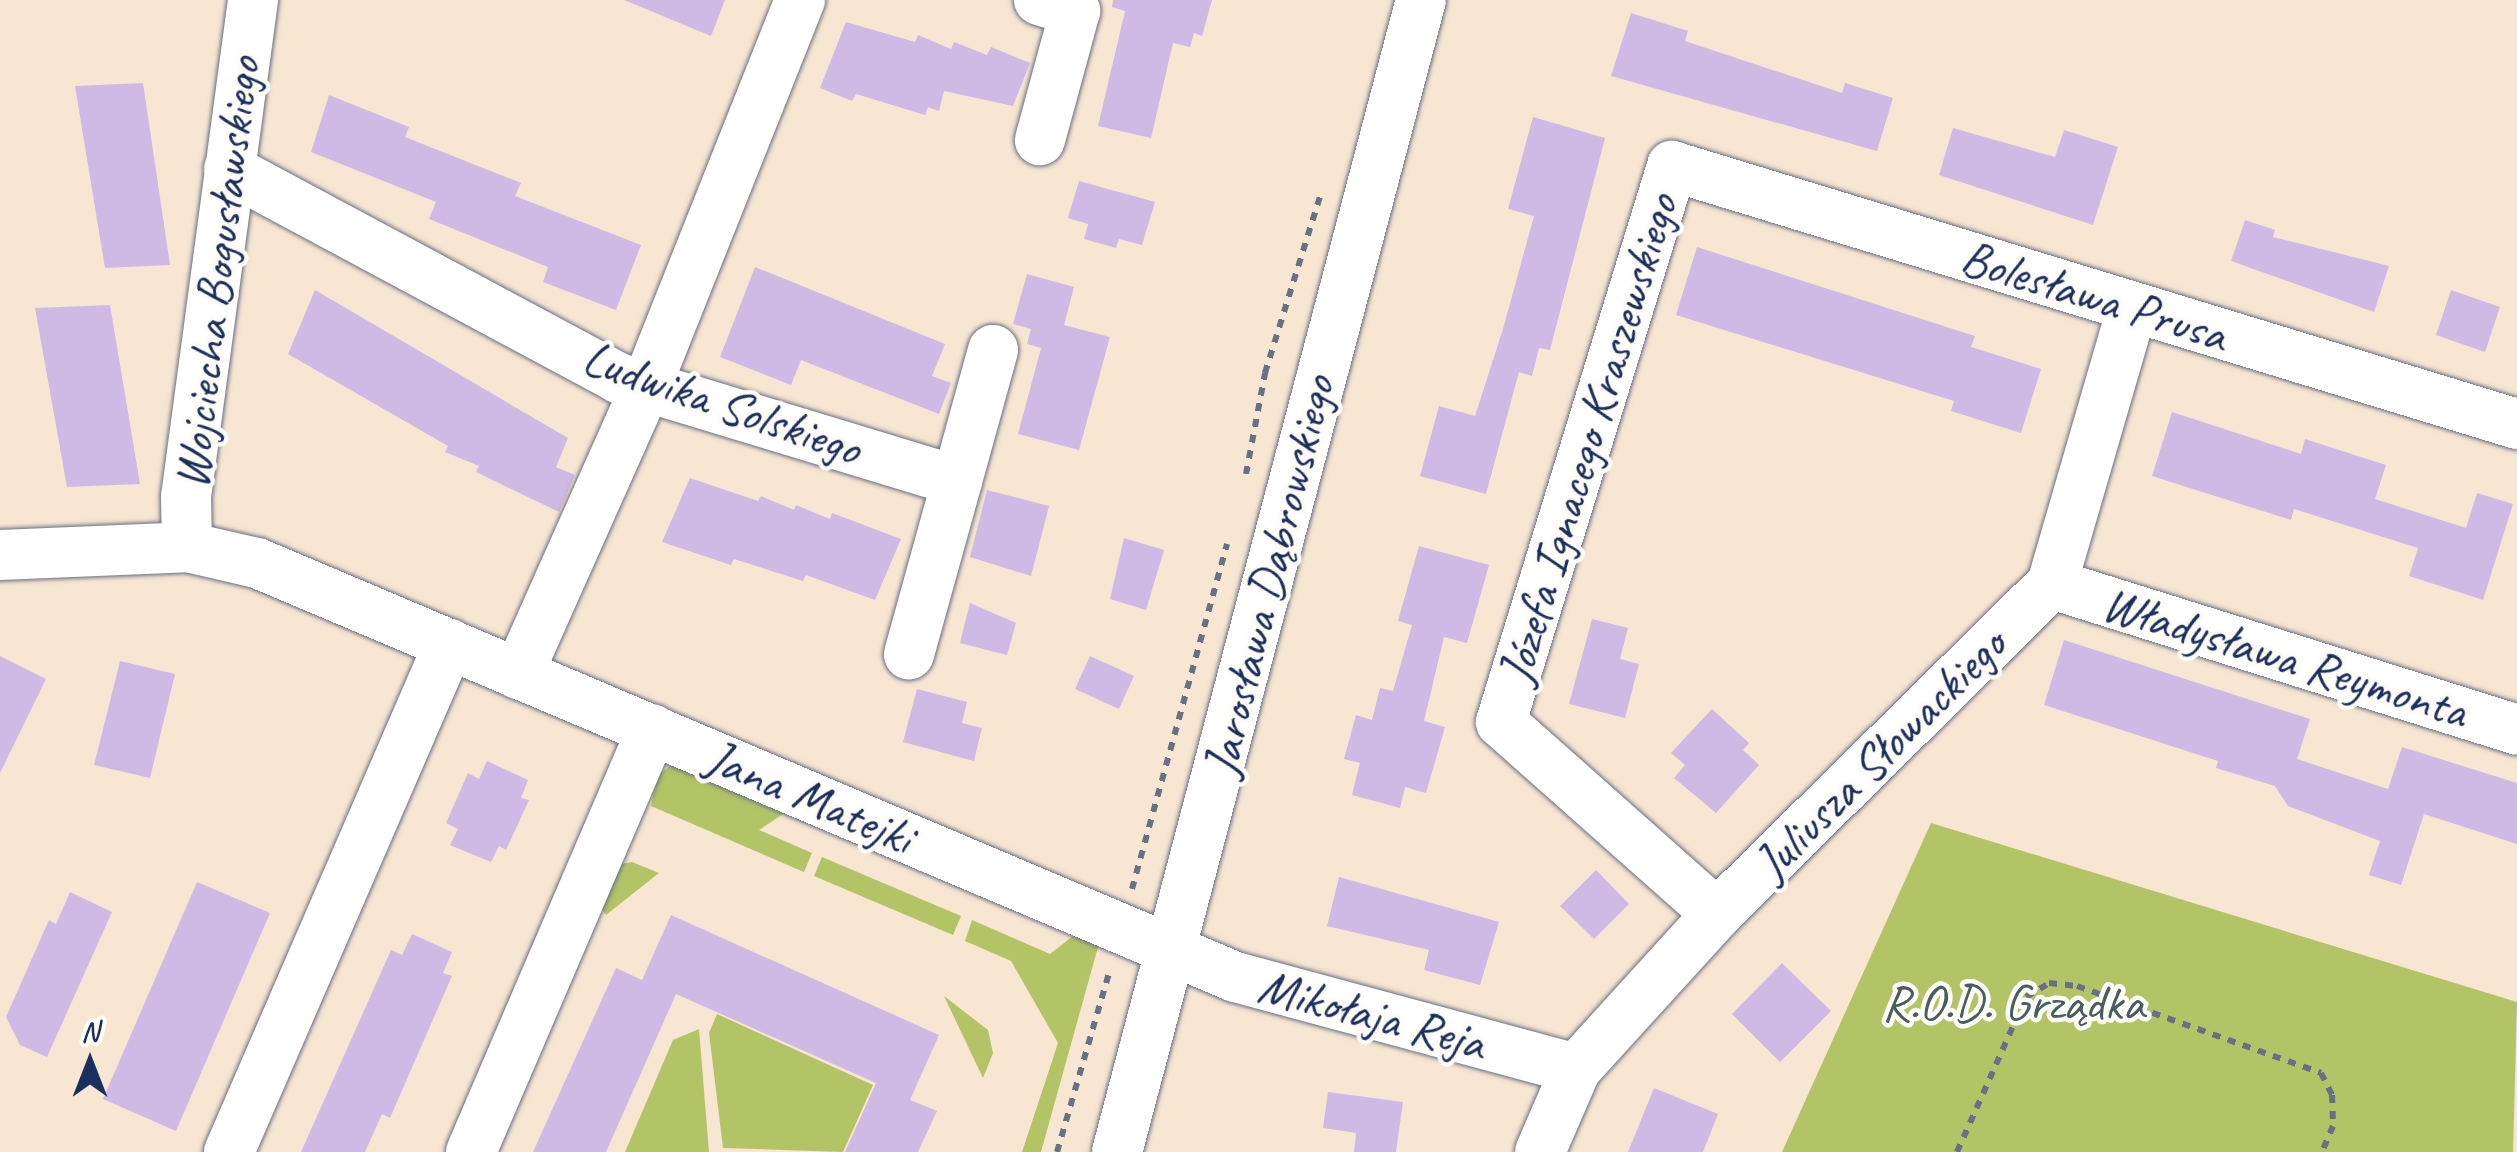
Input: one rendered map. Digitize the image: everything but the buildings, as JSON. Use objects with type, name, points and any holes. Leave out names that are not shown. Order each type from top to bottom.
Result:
[{"type":"street","name":"Wojciecha Bogusławskiego","points":[[187,547],[186,497],[253,0]]},
{"type":"street","points":[[518,674],[646,388],[800,0]]},
{"type":"street","name":"Jarosława Dąbrowskiego","points":[[1117,1152],[1421,0]]},
{"type":"street","points":[[1040,140],[1064,4]]},
{"type":"street","name":"Bolesława Prusa","points":[[1672,166],[2517,424]]},
{"type":"street","name":"Józefa Ignacego Kraszewskiego","points":[[1672,166],[1501,722],[1717,914]]},
{"type":"street","name":"Ludwika Solskiego","points":[[229,169],[646,388],[957,481]]},
{"type":"street","name":"Juliusza Słowackiego","points":[[1540,1152],[1576,1069],[1717,914],[2052,584],[2132,308]]},
{"type":"street","points":[[909,654],[992,350]]},
{"type":"street","name":"Jana Matejki","points":[[0,555],[187,547],[257,562],[1172,951]]},
{"type":"street","name":"Władysława Reymonta","points":[[2052,584],[2517,730]]},
{"type":"street","points":[[229,1152],[449,644]]},
{"type":"street","points":[[471,1152],[652,729]]},
{"type":"street","name":"Mikołaja Reja","points":[[1172,951],[1235,977],[1576,1069]]},
{"type":"path","points":[[1244,486],[1265,373],[1310,213],[1324,185]]},
{"type":"path","points":[[1057,1152],[1228,540]]},
{"type":"path","points":[[1957,1152],[2026,997],[2049,983],[2077,986],[2321,1073],[2332,1096],[2333,1126],[2322,1152]]},
{"type":"green space","points":[[673,764],[789,810],[759,830],[812,853],[804,872],[651,806],[657,776]]},
{"type":"green space","name":"R.O.D. Grządka","points":[[1931,823],[2517,1002],[2513,1152],[1782,1152]]},
{"type":"green space","points":[[822,857],[961,916],[953,935],[814,876]]},
{"type":"green space","points":[[632,862],[659,873],[606,915],[596,901],[615,865]]},
{"type":"green space","points":[[972,920],[1050,954],[1078,932],[1100,940],[1041,1152],[1022,1152],[1058,1043],[1011,961],[965,941]]},
{"type":"green space","points":[[944,996],[988,1030],[993,1053],[983,1078]]},
{"type":"green space","points":[[717,1014],[873,1085],[843,1152],[723,1148],[709,1033]]},
{"type":"green space","points":[[699,1029],[709,1152],[625,1152],[673,1040]]}]
